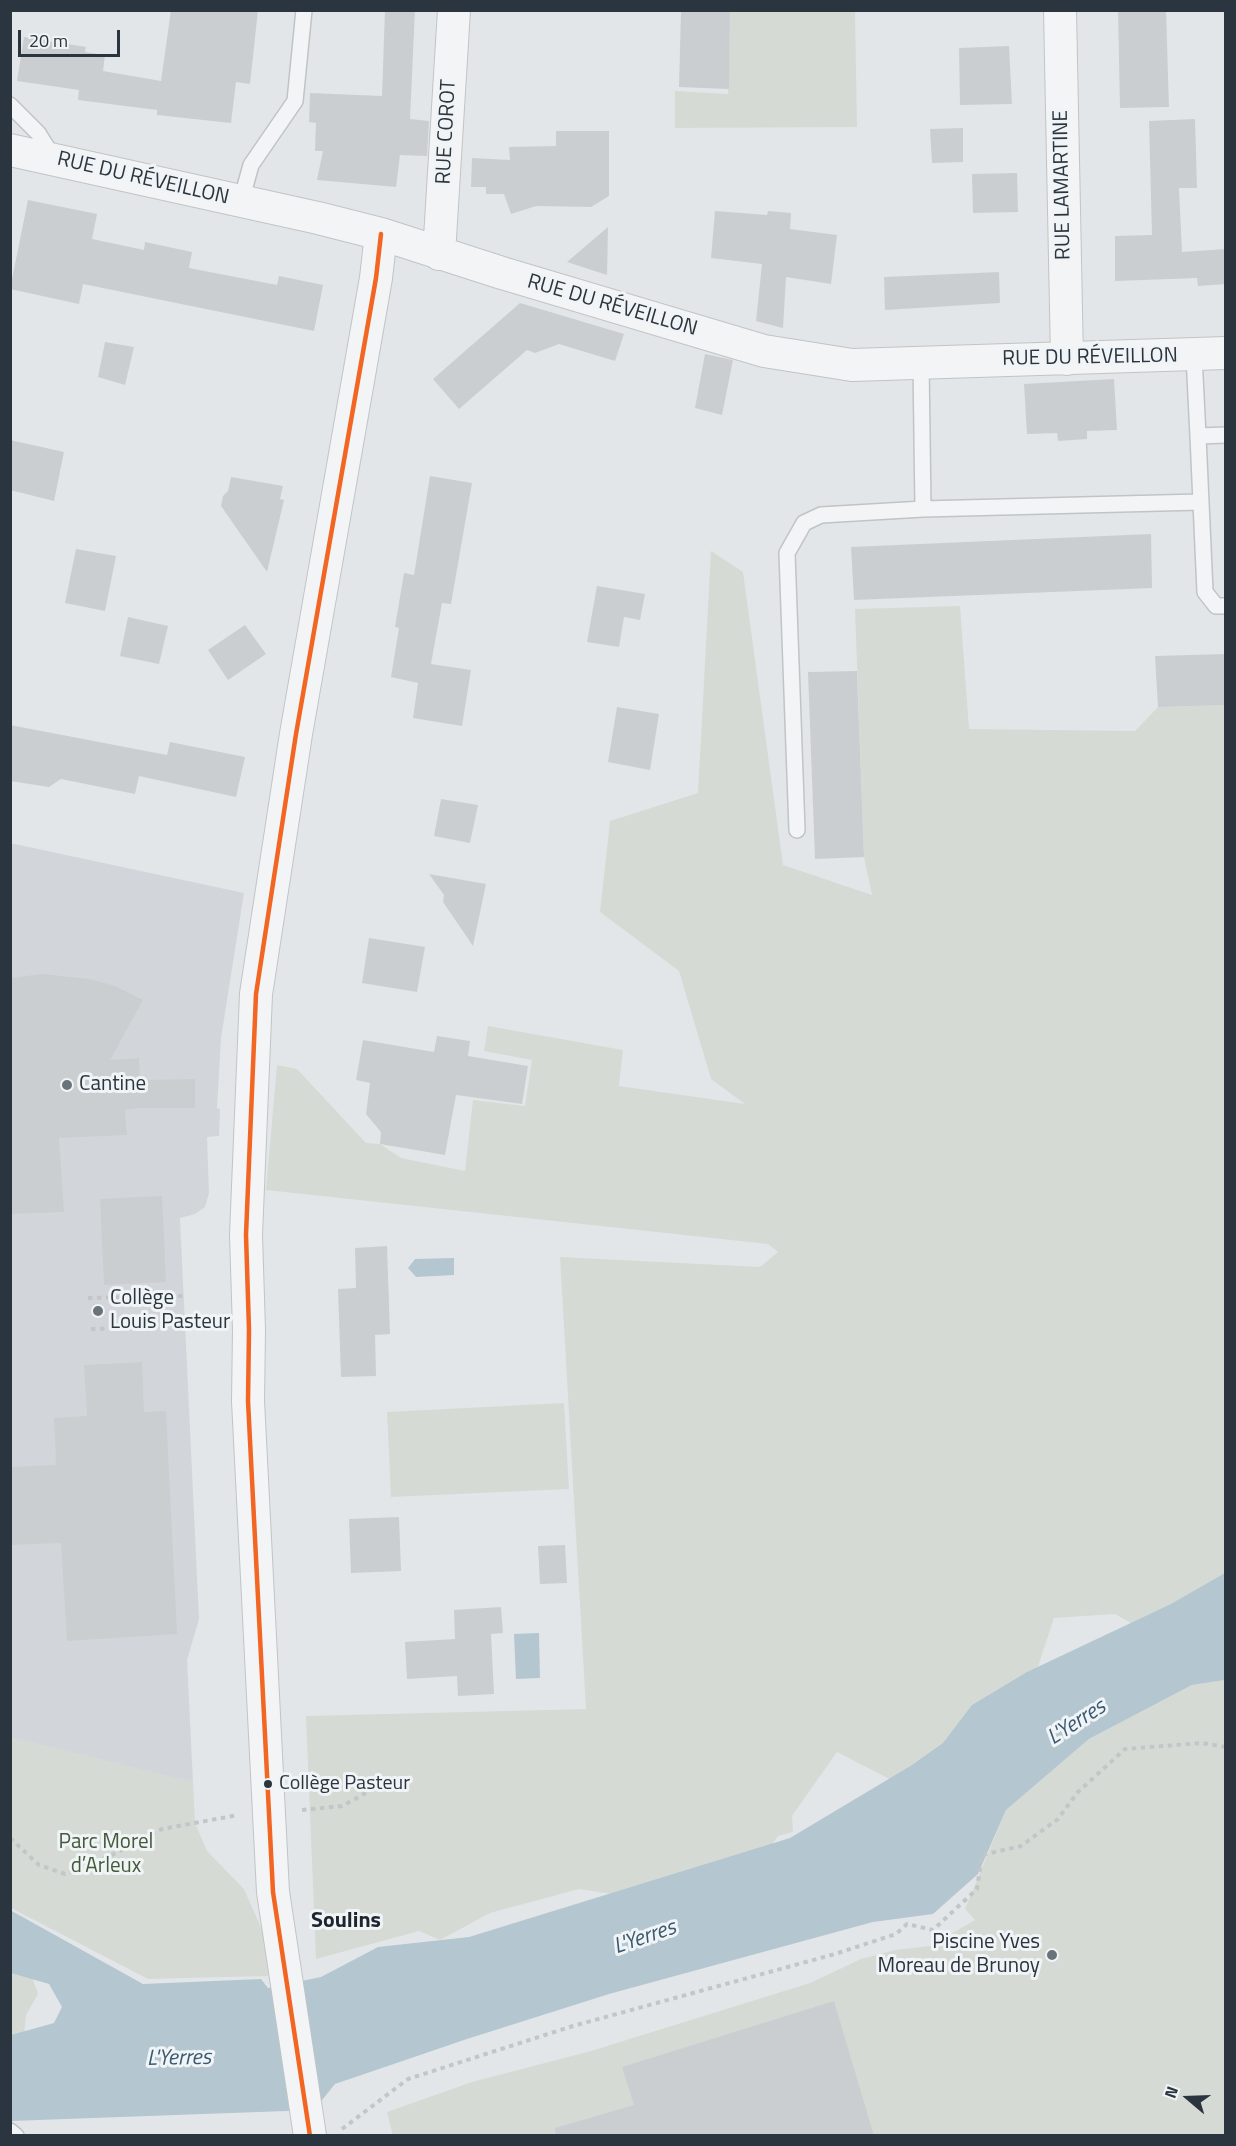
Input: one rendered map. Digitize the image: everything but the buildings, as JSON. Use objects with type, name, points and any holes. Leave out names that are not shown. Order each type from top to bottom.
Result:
[{"type":"street","name":"RUE COROT","points":[[439,254],[454,10]]},
{"type":"street","name":"RUE LAMARTINE","points":[[1060,10],[1067,359]]},
{"type":"street","name":"RUE DU RÉVEILLON","points":[[10,150],[381,234],[439,254],[764,351],[852,365],[1194,356],[1226,353]]},
{"type":"street","points":[[308,2125],[273,1892],[248,1401],[249,1330],[246,1234],[256,994],[295,742],[376,278],[381,234]]},
{"type":"lane","points":[[241,201],[251,165],[295,101],[304,10]]},
{"type":"lane","points":[[10,105],[38,133],[55,159]]},
{"type":"lane","points":[[1194,356],[1205,592],[1216,606],[1226,606]]},
{"type":"lane","points":[[921,363],[923,509]]},
{"type":"lane","points":[[1198,436],[1226,435]]},
{"type":"lane","points":[[797,830],[787,553],[804,523],[821,515],[923,509],[1200,502]]},
{"type":"lane","points":[[10,2131],[16,2136]]},
{"type":"path","points":[[88,1298],[184,1296]]},
{"type":"path","points":[[91,1329],[185,1326],[249,1330]]},
{"type":"path","points":[[308,2125],[344,2129],[408,2079],[573,2026],[835,1954],[896,1934],[907,1924],[933,1930],[977,1889],[982,1855],[1021,1846],[1058,1819],[1077,1793],[1125,1749],[1202,1743],[1226,1747]]},
{"type":"path","points":[[10,1838],[39,1865],[65,1874],[110,1856],[162,1829],[222,1817],[342,1806],[386,1782]]},
{"type":"shaded area","name":"Collège Louis Pasteur","points":[[10,843],[244,893],[221,1038],[217,1108],[220,1109],[219,1136],[207,1137],[209,1193],[205,1207],[195,1214],[180,1218],[199,1619],[187,1660],[193,1782],[151,1785],[11,1745]]},
{"type":"green space","points":[[730,11],[855,11],[857,127],[675,128],[675,91],[728,94]]},
{"type":"green space","points":[[711,551],[743,572],[783,865],[872,895],[864,857],[855,609],[960,606],[969,729],[1135,731],[1158,707],[1225,705],[1225,1579],[1159,1639],[1115,1614],[1054,1618],[1025,1706],[907,1788],[837,1752],[792,1816],[793,1832],[778,1836],[742,1888],[681,1905],[579,1889],[490,1913],[440,1940],[419,1931],[316,1959],[306,1716],[586,1709],[560,1257],[760,1267],[778,1252],[768,1244],[266,1190],[277,1065],[297,1069],[366,1143],[380,1144],[401,1158],[465,1171],[473,1100],[525,1106],[532,1060],[484,1051],[488,1026],[623,1050],[619,1086],[745,1104],[711,1079],[679,971],[600,912],[610,821],[698,793]]},
{"type":"green space","points":[[564,1403],[569,1489],[391,1497],[387,1412]]},
{"type":"green space","name":"Piscine Yves Moreau de Brunoy","points":[[1225,1680],[1225,2135],[393,2136],[387,2112],[472,2082],[591,2051],[810,1983],[861,1959],[895,1950],[930,1946],[975,1920],[965,1909],[1006,1810],[1089,1739],[1192,1685]]},
{"type":"green space","name":"Parc Morel d’Arleux","points":[[10,1737],[193,1782],[195,1823],[207,1851],[244,1889],[267,1941],[268,1976],[148,1979],[11,1908]]},
{"type":"green space","points":[[10,1965],[32,1977],[38,1994],[26,2015],[24,2037],[10,2043]]},
{"type":"water","points":[[454,1258],[454,1275],[416,1277],[408,1268],[415,1259]]},
{"type":"water","name":"L'Yerres","points":[[1225,1573],[1225,1680],[1192,1685],[1089,1739],[1006,1810],[978,1874],[933,1914],[873,1922],[609,1994],[335,2084],[314,2110],[11,2121],[11,2035],[54,2023],[62,2007],[49,1984],[11,1973],[10,1910],[143,1984],[261,1979],[268,1988],[321,1977],[378,1947],[469,1937],[790,1838],[912,1765],[943,1743],[972,1705],[1027,1672],[1171,1604]]},
{"type":"water","points":[[539,1633],[540,1678],[516,1679],[514,1634]]},
{"type":"transit line","points":[[310,2136],[273,1892],[248,1401],[249,1330],[246,1235],[256,994],[296,734],[376,278],[381,234]]},
{"type":"place","name":"Cantine","points":[[67,1085]]},
{"type":"place","name":"Collège Louis Pasteur","points":[[98,1311]]},
{"type":"place","name":"Collège Pasteur","points":[[268,1784]]},
{"type":"place","name":"Piscine Yves Moreau de Brunoy","points":[[1052,1955]]},
{"type":"district","name":"Soulins","points":[[346,1922]]}]
